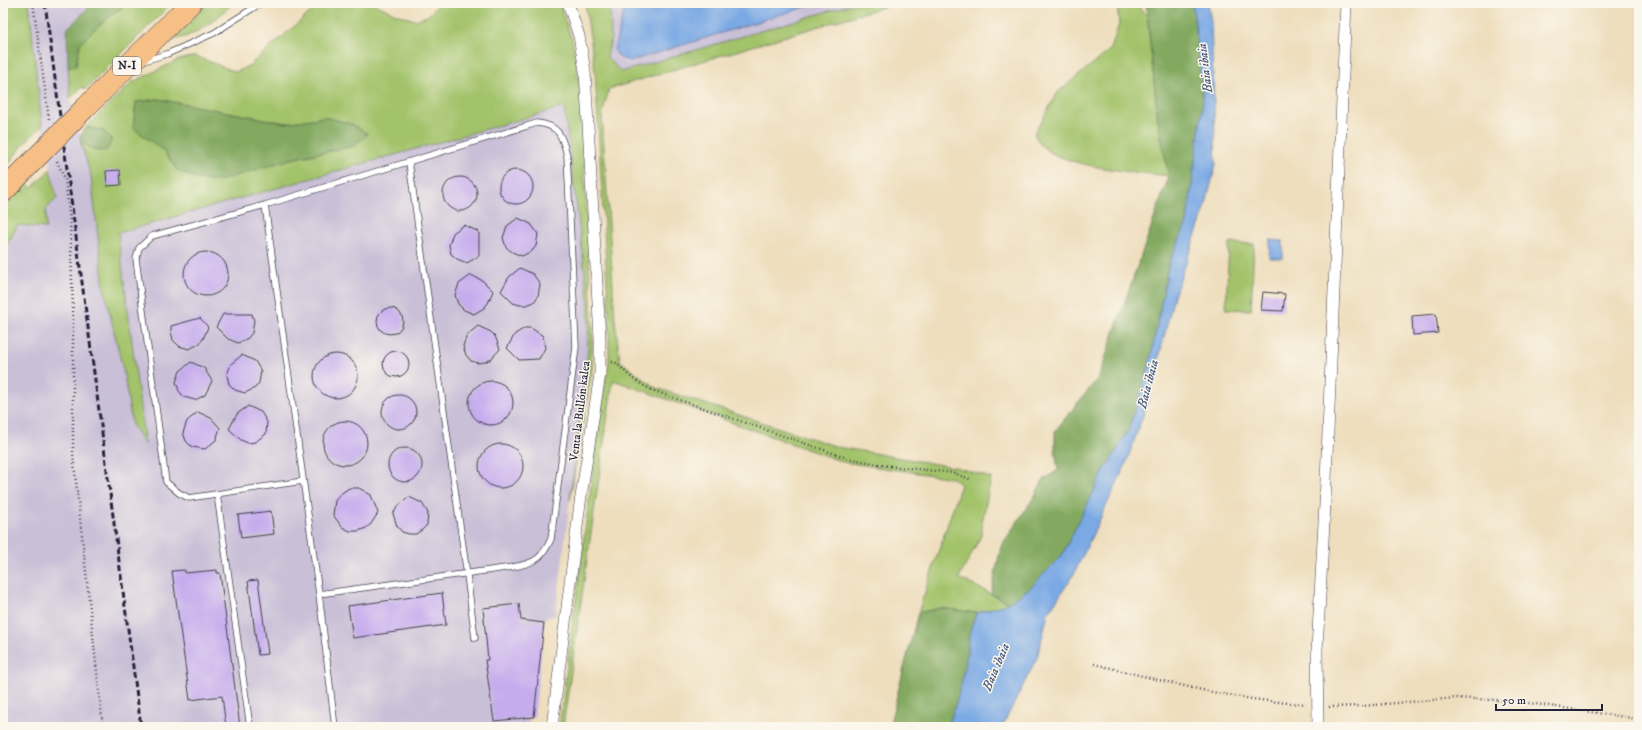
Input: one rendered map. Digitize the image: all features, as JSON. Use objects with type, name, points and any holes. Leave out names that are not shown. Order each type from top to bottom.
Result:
[{"type":"highway","name":"N-I","points":[[3,192],[191,3]]},
{"type":"street","name":"Venta la Bullón kalea","points":[[552,727],[580,502],[600,374],[600,338],[587,88],[579,36],[568,3]]},
{"type":"street","points":[[1318,727],[1317,650],[1325,504],[1346,3]]},
{"type":"lane","points":[[127,66],[167,54],[214,33],[261,3]]},
{"type":"lane","points":[[303,480],[189,498],[178,493],[166,482],[136,259],[138,248],[152,236],[265,205],[537,123],[547,124],[556,129],[561,135],[567,155],[576,347],[551,539],[540,558],[527,564],[468,574],[319,594]]},
{"type":"lane","points":[[409,162],[468,574],[475,638]]},
{"type":"lane","points":[[265,205],[319,594],[335,727]]},
{"type":"lane","points":[[216,494],[250,727]]},
{"type":"path","points":[[33,3],[50,126]]},
{"type":"path","points":[[55,157],[65,179],[70,221],[73,309],[72,454],[103,727]]},
{"type":"path","points":[[600,361],[615,362],[632,378],[651,390],[847,458],[888,466],[954,473],[972,480]]},
{"type":"path","points":[[1094,664],[1241,698],[1276,703],[1318,705],[1332,708],[1464,698],[1515,701],[1639,720]]},
{"type":"shaded area","points":[[29,3],[93,3],[67,29],[70,99],[91,176],[104,288],[127,393],[144,444],[118,233],[564,107],[589,305],[588,349],[556,615],[545,618],[534,717],[529,717],[530,727],[3,727],[3,251],[18,224],[46,209],[57,197],[42,126]]},
{"type":"shaded area","points":[[610,3],[856,3],[621,72],[607,57],[611,38]]},
{"type":"green space","points":[[3,3],[29,3],[42,126],[27,140],[3,171]]},
{"type":"green space","points":[[93,3],[128,3],[98,26],[80,44],[76,66],[68,66],[67,29]]},
{"type":"green space","points":[[128,3],[172,3],[86,89],[82,87],[70,99],[68,66],[76,65],[80,44],[98,26]]},
{"type":"green space","points":[[208,3],[233,3],[213,21],[197,31],[172,40]]},
{"type":"green space","points":[[321,3],[373,3],[396,14],[415,20],[427,16],[440,3],[559,3],[572,39],[580,85],[593,337],[592,369],[570,500],[588,349],[589,305],[564,107],[118,233],[145,445],[132,425],[124,374],[104,288],[91,176],[81,144],[85,144],[97,151],[112,140],[104,131],[86,127],[131,83],[178,60],[195,56],[236,72],[250,65]],"holes":[[[158,99],[286,123],[325,117],[354,146],[291,159],[177,170],[163,150],[133,128],[136,102]]]},
{"type":"green space","points":[[585,3],[610,3],[611,38],[607,57],[621,72],[856,3],[897,3],[609,89],[602,115],[615,319],[620,361],[656,388],[838,447],[959,468],[991,478],[982,523],[982,534],[959,578],[1009,603],[977,613],[941,608],[918,613],[961,484],[952,478],[843,462],[613,380],[563,727],[559,727],[602,402],[609,362],[609,316],[595,71]]},
{"type":"green space","points":[[1117,3],[1134,3],[1147,15],[1158,121],[1169,176],[1121,171],[1068,160],[1043,147],[1034,134],[1058,92],[1111,49],[1119,24]]},
{"type":"green space","points":[[1146,3],[1192,3],[1203,102],[1187,224],[1169,263],[1149,367],[1128,431],[1104,471],[1061,557],[1031,587],[1009,603],[991,594],[1001,546],[1034,497],[1043,480],[1058,470],[1055,449],[1055,431],[1098,378],[1169,176],[1158,121]]},
{"type":"green space","points":[[158,99],[285,123],[325,117],[352,124],[368,134],[354,146],[291,159],[219,181],[197,179],[177,170],[163,150],[133,128],[136,102]]},
{"type":"green space","points":[[86,127],[104,131],[112,140],[107,150],[97,151],[85,144],[81,144],[80,137]]},
{"type":"green space","points":[[50,169],[57,198],[46,209],[46,228],[18,225],[3,251],[3,209],[27,183],[32,188]]},
{"type":"green space","points":[[1229,243],[1254,244],[1251,310],[1226,309]]},
{"type":"green space","points":[[941,608],[977,613],[971,626],[962,682],[948,727],[889,727],[918,613]]},
{"type":"water","points":[[626,3],[818,3],[631,61],[620,58],[614,50]]},
{"type":"water","name":"Baia ibaia","points":[[1192,3],[1208,3],[1211,22],[1216,164],[1204,212],[1174,296],[1150,395],[1126,464],[1074,574],[1048,613],[1037,658],[1002,727],[948,727],[962,682],[971,626],[977,613],[1009,603],[1031,587],[1061,557],[1104,471],[1128,431],[1149,367],[1169,263],[1187,223],[1203,102]]},
{"type":"water","points":[[1270,240],[1283,241],[1283,258],[1269,258]]},
{"type":"building","points":[[120,170],[121,185],[107,186],[106,171]]},
{"type":"building","points":[[513,170],[519,170],[523,171],[530,177],[533,187],[532,194],[526,201],[519,204],[513,204],[509,203],[502,197],[499,190],[499,184],[500,180],[506,173]]},
{"type":"building","points":[[457,177],[463,177],[467,178],[474,184],[477,194],[476,201],[470,208],[463,211],[457,211],[453,210],[446,204],[443,197],[443,191],[444,187],[450,180]]},
{"type":"building","points":[[518,218],[531,224],[538,234],[536,246],[532,251],[522,256],[512,252],[506,247],[503,238],[507,226]]},
{"type":"building","points":[[464,225],[479,232],[479,256],[467,263],[457,259],[451,254],[449,245],[453,233]]},
{"type":"building","points":[[206,252],[218,256],[224,262],[228,274],[224,286],[218,292],[206,296],[194,292],[188,286],[184,274],[188,262],[194,256]]},
{"type":"building","points":[[520,268],[533,274],[540,284],[538,296],[534,302],[527,305],[513,303],[501,291],[509,277]]},
{"type":"building","points":[[471,275],[483,281],[493,291],[484,308],[474,314],[464,310],[458,304],[455,295],[459,284]]},
{"type":"building","points":[[1263,292],[1285,294],[1283,311],[1261,310]]},
{"type":"building","points":[[390,308],[399,312],[403,321],[399,330],[390,334],[381,330],[377,321],[381,312]]},
{"type":"building","points":[[223,314],[252,314],[254,321],[252,333],[248,338],[238,343],[228,339],[216,327]]},
{"type":"building","points":[[1436,314],[1438,333],[1413,335],[1412,316]]},
{"type":"building","points":[[200,318],[208,327],[203,339],[199,344],[189,349],[179,346],[173,340],[171,326]]},
{"type":"building","points":[[478,326],[491,332],[495,336],[500,349],[491,359],[478,363],[471,361],[466,355],[463,346],[467,335]]},
{"type":"building","points":[[525,328],[531,328],[543,336],[545,348],[539,359],[519,360],[507,348],[515,334]]},
{"type":"building","points":[[396,351],[405,355],[409,364],[405,373],[396,377],[387,373],[383,364],[387,355]]},
{"type":"building","points":[[336,354],[348,358],[354,364],[358,376],[354,388],[348,394],[336,398],[324,394],[318,388],[314,376],[318,364],[324,358]]},
{"type":"building","points":[[242,355],[255,361],[261,371],[259,383],[255,388],[245,393],[235,390],[229,384],[227,375],[231,364]]},
{"type":"building","points":[[191,362],[204,368],[212,381],[205,395],[195,400],[184,397],[179,391],[176,382],[180,371]]},
{"type":"building","points":[[491,381],[503,385],[509,391],[513,403],[509,415],[503,421],[491,425],[479,421],[473,415],[469,403],[473,391],[479,385]]},
{"type":"building","points":[[396,395],[402,395],[406,396],[413,402],[416,412],[415,419],[409,426],[402,429],[396,429],[392,428],[385,422],[382,415],[382,409],[383,405],[389,398]]},
{"type":"building","points":[[248,406],[261,412],[267,422],[266,434],[255,442],[248,443],[241,440],[229,429],[237,414]]},
{"type":"building","points":[[198,412],[211,418],[220,428],[216,440],[205,449],[192,447],[186,441],[183,433],[187,421]]},
{"type":"building","points":[[345,421],[357,425],[363,431],[367,443],[363,455],[357,461],[345,465],[333,461],[327,455],[323,443],[327,431],[333,425]]},
{"type":"building","points":[[501,444],[513,448],[519,454],[523,466],[519,478],[513,484],[501,488],[489,484],[483,478],[479,466],[483,454],[489,448]]},
{"type":"building","points":[[402,448],[408,448],[412,449],[419,455],[422,465],[421,472],[415,479],[408,482],[402,482],[398,481],[391,475],[388,468],[388,462],[389,458],[395,451]]},
{"type":"building","points":[[349,488],[359,488],[371,495],[378,513],[371,524],[358,531],[350,531],[342,527],[333,515],[335,501],[339,495]]},
{"type":"building","points":[[409,497],[422,503],[428,513],[427,525],[416,534],[402,532],[397,526],[393,514],[398,506]]},
{"type":"building","points":[[271,511],[274,534],[241,538],[238,515]]},
{"type":"building","points":[[185,570],[185,573],[217,570],[217,573],[220,573],[240,727],[226,727],[222,696],[190,700],[172,571]]},
{"type":"building","points":[[258,580],[268,654],[258,655],[248,581]]},
{"type":"building","points":[[442,593],[446,625],[353,638],[348,606]]},
{"type":"building","points":[[519,604],[521,620],[544,623],[534,717],[494,721],[485,660],[488,660],[483,608]]},
{"type":"railway","points":[[45,3],[141,727]]}]
